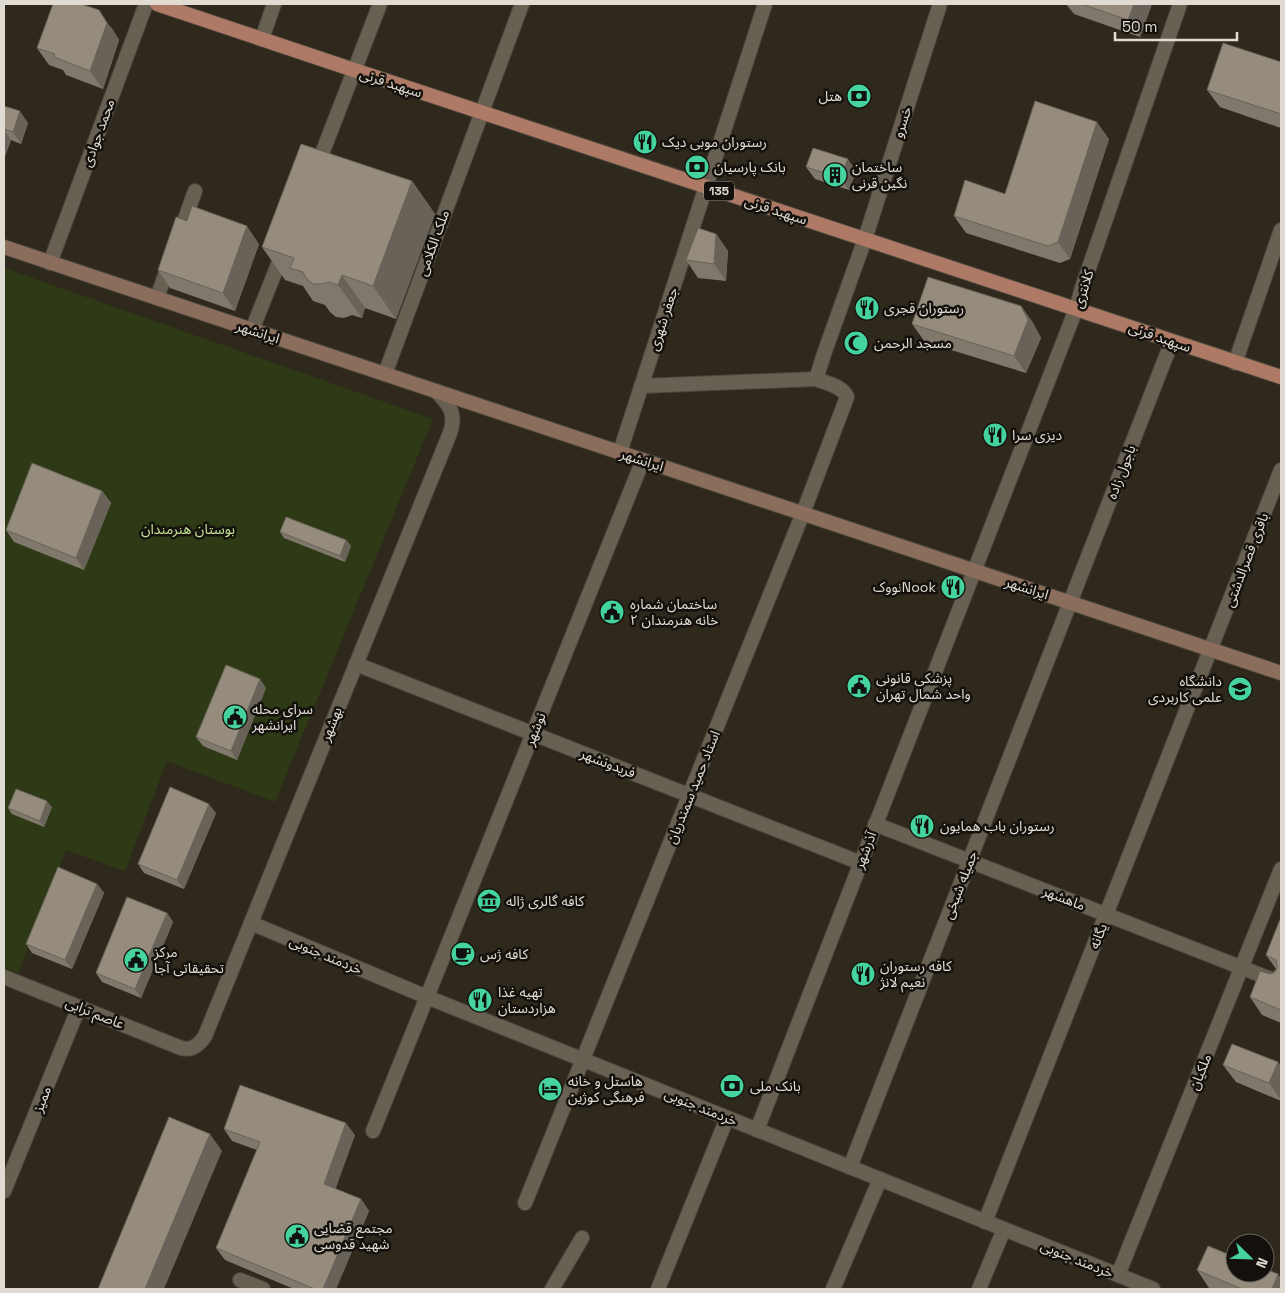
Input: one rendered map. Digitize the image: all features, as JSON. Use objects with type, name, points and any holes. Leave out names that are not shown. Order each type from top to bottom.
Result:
[{"type":"main road","name":"سپهبد قرنی","points":[[157,4],[1281,377]]},
{"type":"main road","name":"ایرانشهر","points":[[4,247],[1281,672]]},
{"type":"street","name":"محمد جوادی","points":[[50,263],[146,4]]},
{"type":"street","points":[[262,39],[274,4]]},
{"type":"street","points":[[312,178],[380,4]]},
{"type":"street","name":"ملک الکلامی","points":[[385,374],[522,4]]},
{"type":"street","name":"جعفر شهری","points":[[620,452],[765,4]]},
{"type":"street","name":"خسرو","points":[[816,379],[864,239],[940,4]]},
{"type":"street","name":"کلانتری","points":[[974,570],[1076,309],[1180,4]]},
{"type":"street","points":[[157,298],[195,191]]},
{"type":"street","points":[[1235,363],[1281,230]]},
{"type":"street","points":[[252,330],[287,241]]},
{"type":"street","name":"باجول زاده","points":[[1070,602],[1172,341]]},
{"type":"street","points":[[641,386],[816,379]]},
{"type":"street","name":"استاد حمید سمندریان","points":[[525,1203],[848,397],[846,392],[816,379]]},
{"type":"street","name":"بهشهر","points":[[186,1049],[196,1046],[205,1036],[452,428],[451,410],[447,402],[436,391]]},
{"type":"street","name":"نوشهر","points":[[373,1131],[643,460]]},
{"type":"street","name":"باقری قصرالدشتی","points":[[1211,649],[1281,470]]},
{"type":"street","name":"آذرشهر","points":[[757,1130],[974,570]]},
{"type":"street","name":"جمیله شیخی","points":[[850,1167],[1070,602]]},
{"type":"street","name":"یگانه","points":[[985,1222],[1211,649]]},
{"type":"street","name":"فریدونشهر","points":[[356,664],[861,863]]},
{"type":"street","name":"ماهشهر","points":[[875,824],[1281,983]]},
{"type":"street","name":"ملکیان","points":[[1118,1275],[1281,869]]},
{"type":"street","name":"خردمند جنوبی","points":[[250,923],[426,997],[1118,1275],[1144,1288]]},
{"type":"street","name":"عاصم ترابی","points":[[4,977],[186,1049]]},
{"type":"street","name":"ممیز","points":[[4,1191],[79,1007]]},
{"type":"street","points":[[658,1289],[727,1118]]},
{"type":"street","points":[[833,1289],[880,1179]]},
{"type":"street","points":[[979,1289],[1004,1229]]},
{"type":"street","points":[[552,1289],[582,1238]]},
{"type":"street","points":[[240,1280],[263,1289]]},
{"type":"green space","name":"بوستان هنرمندان","points":[[4,268],[433,419],[275,802],[167,761],[125,871],[66,850],[18,973],[4,968]]},
{"type":"building","points":[[53,4],[81,4],[99,10],[107,23],[90,71],[54,57],[55,54],[37,48]]},
{"type":"building","points":[[1082,4],[1134,4],[1128,20]]},
{"type":"building","points":[[1223,43],[1281,62],[1281,114],[1207,90]]},
{"type":"building","points":[[1035,101],[1097,122],[1058,242],[1048,246],[954,216],[965,180],[1005,194]]},
{"type":"building","points":[[4,106],[20,111],[13,132],[4,129]]},
{"type":"building","points":[[301,144],[412,181],[373,286],[342,275],[338,285],[329,282],[313,284],[303,272],[290,268],[294,258],[262,247]]},
{"type":"building","points":[[813,148],[848,159],[840,178],[806,167]]},
{"type":"building","points":[[192,206],[247,226],[223,293],[158,270],[176,217],[187,221]]},
{"type":"building","points":[[698,228],[716,234],[714,264],[686,260]]},
{"type":"building","points":[[928,277],[1021,306],[1028,320],[1014,356],[912,324]]},
{"type":"building","points":[[32,463],[102,491],[76,558],[6,530]]},
{"type":"building","points":[[286,517],[346,540],[340,556],[280,532]]},
{"type":"building","name":"سرای محله ایرانشهر","points":[[226,665],[260,679],[231,751],[196,737]]},
{"type":"building","points":[[170,787],[209,804],[177,880],[138,864]]},
{"type":"building","points":[[16,789],[47,801],[40,821],[8,808]]},
{"type":"building","points":[[58,867],[97,884],[65,960],[26,944]]},
{"type":"building","points":[[127,897],[167,913],[135,989],[96,973]]},
{"type":"building","points":[[1281,917],[1281,1010],[1250,997],[1260,971],[1270,974],[1274,973],[1277,969],[1276,960],[1266,955]]},
{"type":"building","points":[[1232,1044],[1278,1062],[1269,1083],[1223,1065]]},
{"type":"building","points":[[240,1085],[346,1123],[324,1184],[361,1199],[323,1289],[315,1289],[216,1248],[260,1142],[224,1129]]},
{"type":"building","points":[[169,1117],[210,1134],[145,1289],[98,1289]]},
{"type":"building","points":[[1208,1246],[1225,1253],[1225,1282],[1197,1270]]},
{"type":"building","points":[[1228,1283],[1274,1283],[1272,1289],[1242,1289]]},
{"type":"place","name":"هتل","points":[[859,96]]},
{"type":"place","name":"رستوران موبی دیک","points":[[645,142]]},
{"type":"place","name":"بانک پارسیان","points":[[697,167]]},
{"type":"place","name":"ساختمان نگین قرنی","points":[[835,175]]},
{"type":"place","name":"رستوران قجری","points":[[867,308]]},
{"type":"place","name":"مسجد الرحمن","points":[[856,343]]},
{"type":"place","name":"دیزی سرا","points":[[995,435]]},
{"type":"place","name":"نووکNook","points":[[953,587]]},
{"type":"place","name":"ساختمان شماره ۲ خانه هنرمندان","points":[[612,612]]},
{"type":"place","name":"پزشکی قانونی واحد شمال تهران","points":[[859,686]]},
{"type":"place","name":"دانشگاه علمی کاربردی","points":[[1240,689]]},
{"type":"place","name":"سرای محله ایرانشهر","points":[[235,717]]},
{"type":"place","name":"رستوران باب همایون","points":[[922,826]]},
{"type":"place","name":"کافه گالری ژاله","points":[[489,901]]},
{"type":"place","name":"کافه ژس","points":[[463,954]]},
{"type":"place","name":"مرکز تحقیقاتی آجا","points":[[136,960]]},
{"type":"place","name":"کافه رستوران نعیم لانژ","points":[[863,974]]},
{"type":"place","name":"تهیه غذا هزاردستان","points":[[480,1000]]},
{"type":"place","name":"بانک ملی","points":[[732,1086]]},
{"type":"place","name":"هاستل و خانه فرهنگی کوژین","points":[[550,1089]]},
{"type":"place","name":"مجتمع قضایی شهید قدوسی","points":[[297,1236]]}]
